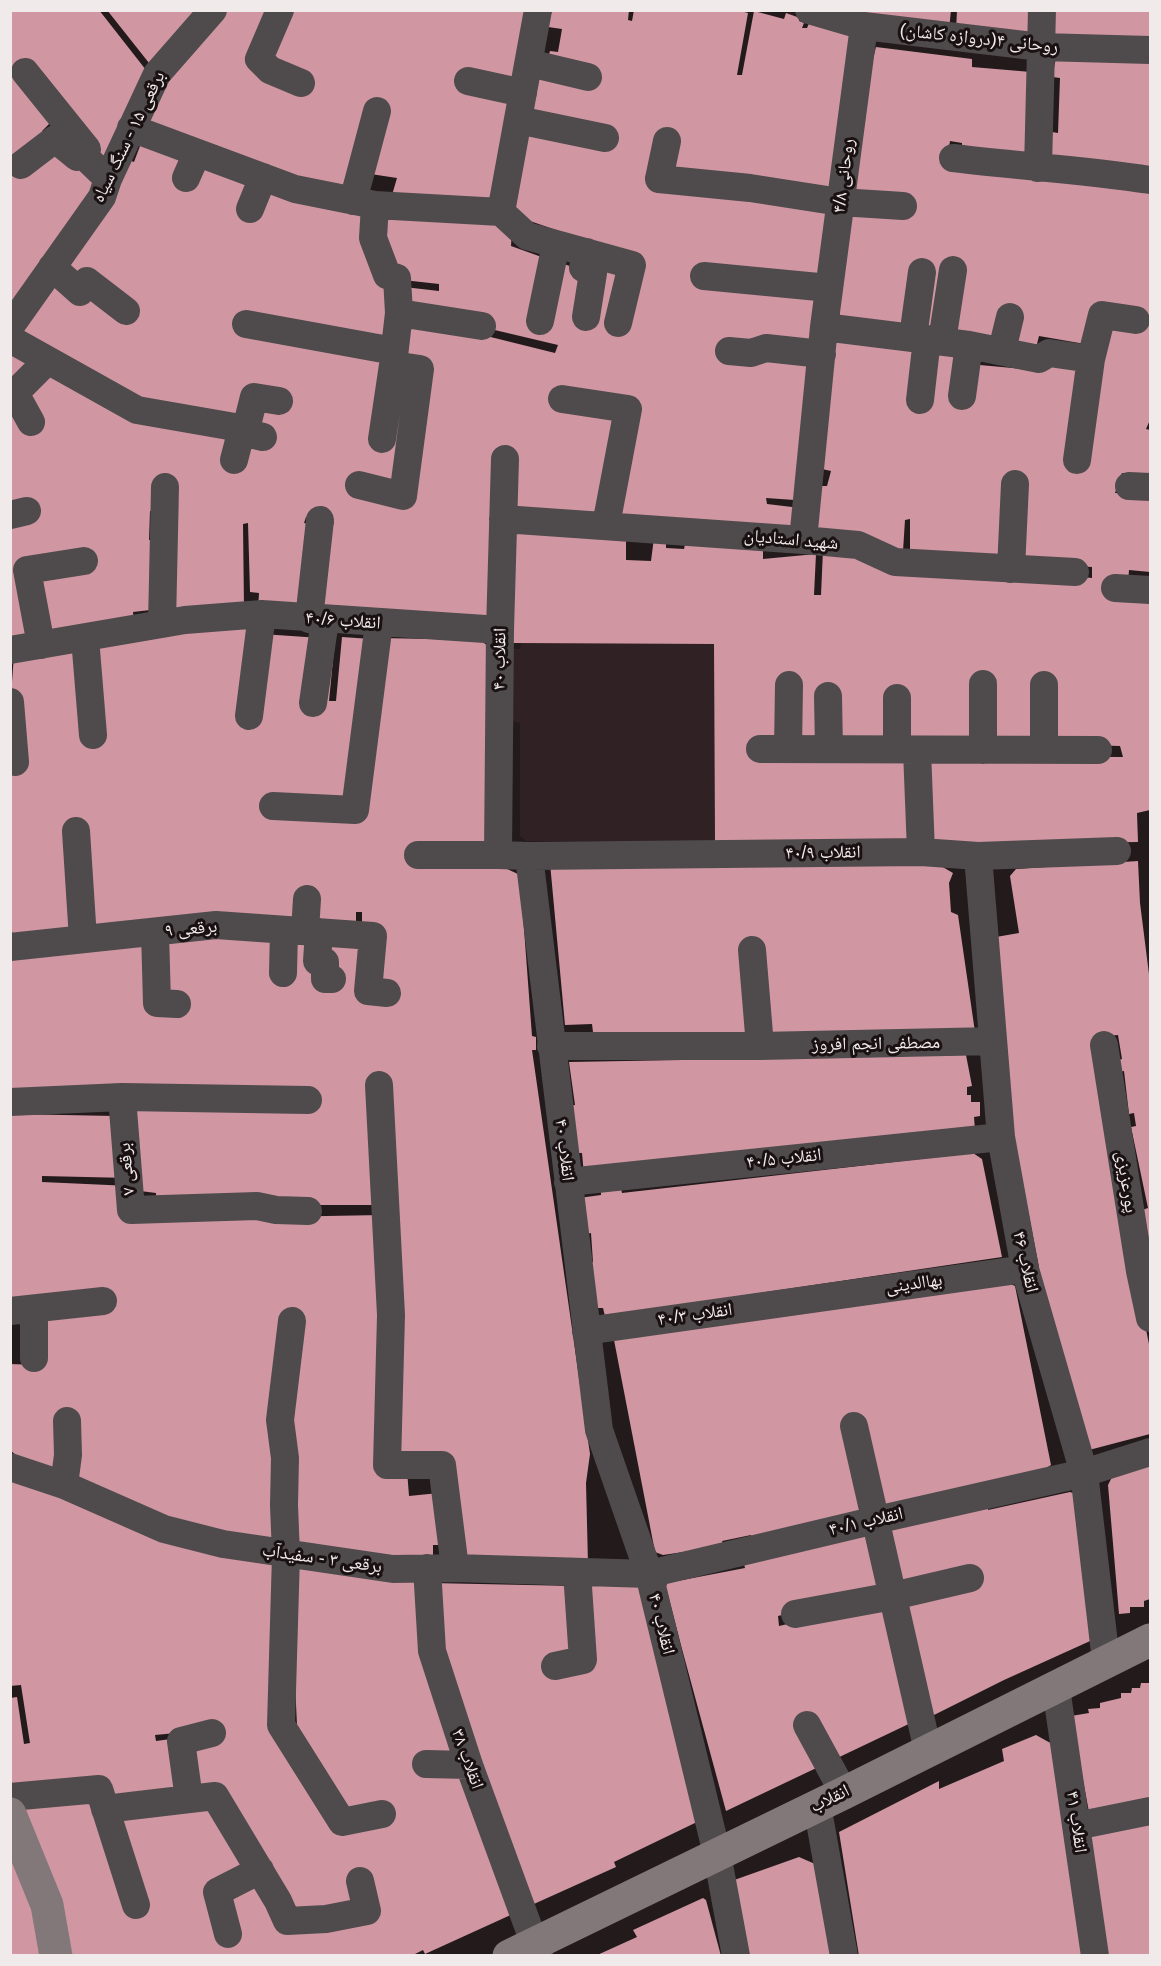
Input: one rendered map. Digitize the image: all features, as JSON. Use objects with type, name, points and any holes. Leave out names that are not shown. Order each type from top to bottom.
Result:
[{"type":"main road","name":"انقلاب","points":[[528,1951],[717,1854],[1150,1640]]},
{"type":"main road","points":[[10,1814],[47,1905],[56,1956]]},
{"type":"street","name":"برقعی ۱۵ - سنگ سیاه","points":[[10,327],[102,197],[108,179],[157,74],[213,10]]},
{"type":"street","points":[[280,10],[259,59],[270,70],[301,83]]},
{"type":"street","points":[[501,212],[538,10]]},
{"type":"street","name":"روحانی ۴(دروازه کاشان)","points":[[809,10],[864,26],[955,23],[1041,47],[1150,50]]},
{"type":"street","points":[[1038,168],[1042,10]]},
{"type":"street","name":"روحانی ۴/۸","points":[[803,540],[823,340],[864,26]]},
{"type":"street","points":[[529,63],[588,77]]},
{"type":"street","points":[[21,165],[55,140],[77,158],[87,149],[25,72]]},
{"type":"street","points":[[468,81],[520,107],[604,138]]},
{"type":"street","points":[[377,111],[364,203],[373,238],[387,275],[397,278],[399,313],[382,439]]},
{"type":"street","points":[[131,128],[192,165],[263,177],[295,189],[364,203],[501,212],[527,236],[632,265],[618,323]]},
{"type":"street","points":[[667,141],[659,179],[750,188],[840,202],[903,206]]},
{"type":"street","points":[[82,154],[108,179]]},
{"type":"street","points":[[953,158],[1105,173],[1150,180]]},
{"type":"street","points":[[250,209],[263,177]]},
{"type":"street","points":[[540,321],[556,244]]},
{"type":"street","points":[[586,252],[583,268],[593,273],[586,317]]},
{"type":"street","points":[[52,267],[80,292],[87,282],[126,311]]},
{"type":"street","points":[[920,400],[938,341],[953,270]]},
{"type":"street","points":[[922,272],[938,341],[962,396]]},
{"type":"street","points":[[704,276],[830,288]]},
{"type":"street","points":[[399,313],[482,326]]},
{"type":"street","points":[[1077,460],[1091,359],[1102,315],[1136,320]]},
{"type":"street","points":[[1002,350],[1010,317]]},
{"type":"street","points":[[246,324],[394,358],[420,369],[403,496],[359,485]]},
{"type":"street","points":[[10,339],[137,410],[250,432]]},
{"type":"street","points":[[729,351],[751,352],[823,340],[938,341],[1002,350],[1040,359],[1049,352],[1091,359]]},
{"type":"street","points":[[31,422],[15,393],[47,361]]},
{"type":"street","points":[[234,460],[250,432],[254,397],[279,401]]},
{"type":"street","points":[[562,399],[628,410],[606,525]]},
{"type":"street","name":"انقلاب ۴۰","points":[[498,855],[500,630],[505,459]]},
{"type":"street","points":[[1011,568],[1015,484]]},
{"type":"street","points":[[165,487],[173,622]]},
{"type":"street","name":"شهید استادیان","points":[[503,519],[858,545],[895,562],[1075,572]]},
{"type":"street","points":[[313,703],[320,520]]},
{"type":"street","points":[[41,645],[27,570],[84,561]]},
{"type":"street","points":[[1115,588],[1150,590]]},
{"type":"street","points":[[249,716],[261,614]]},
{"type":"street","name":"انقلاب ۴۰/۶","points":[[10,650],[173,622],[261,614],[500,630]]},
{"type":"street","points":[[273,806],[355,810],[379,623]]},
{"type":"street","points":[[85,638],[93,735]]},
{"type":"street","points":[[983,750],[984,684]]},
{"type":"street","points":[[788,749],[789,685]]},
{"type":"street","points":[[1044,685],[1044,750]]},
{"type":"street","points":[[828,696],[829,749]]},
{"type":"street","points":[[897,698],[907,749],[921,852]]},
{"type":"street","points":[[10,702],[15,762]]},
{"type":"street","points":[[760,749],[1098,750]]},
{"type":"street","points":[[76,831],[83,939]]},
{"type":"street","name":"انقلاب ۴۰/۹","points":[[529,856],[921,852],[978,856],[1117,850]]},
{"type":"street","points":[[418,855],[529,856]]},
{"type":"street","name":"انقلاب ۴۰","points":[[529,856],[599,1430],[649,1574],[717,1854],[736,1956]]},
{"type":"street","name":"انقلاب ۴۶","points":[[978,856],[1001,1137],[1025,1269],[1084,1473],[1106,1661]]},
{"type":"street","points":[[283,973],[303,931],[307,899]]},
{"type":"street","name":"برقعی ۹","points":[[10,947],[216,925],[303,931],[363,929],[368,991],[387,993]]},
{"type":"street","points":[[303,931],[316,961],[325,962],[325,979],[332,979]]},
{"type":"street","points":[[155,932],[158,1003],[177,1004]]},
{"type":"street","points":[[752,950],[760,1046]]},
{"type":"street","name":"مصطفی انجم افروز","points":[[551,1046],[760,1046],[993,1041]]},
{"type":"street","name":"پورعزیزی","points":[[1104,1045],[1140,1271],[1150,1318]]},
{"type":"street","points":[[379,1085],[392,1315],[387,1466],[442,1465],[455,1568]]},
{"type":"street","points":[[10,1102],[122,1097],[308,1100]]},
{"type":"street","name":"برقعی ۷","points":[[122,1097],[131,1210],[257,1206],[276,1210],[308,1211]]},
{"type":"street","name":"انقلاب ۴۰/۵","points":[[568,1182],[1001,1137]]},
{"type":"street","name":"بهاالدینی","points":[[804,1299],[1025,1269]]},
{"type":"street","name":"انقلاب ۴۰/۳","points":[[586,1330],[804,1299]]},
{"type":"street","points":[[34,1358],[22,1310],[103,1301]]},
{"type":"street","points":[[292,1321],[280,1420],[285,1458],[286,1555],[281,1725],[342,1822],[382,1814]]},
{"type":"street","points":[[64,1485],[69,1455],[68,1421]]},
{"type":"street","points":[[854,1426],[928,1751]]},
{"type":"street","points":[[1084,1473],[1150,1452]]},
{"type":"street","name":"برقعی ۳ - سفیدآب","points":[[10,1467],[64,1485],[164,1529],[223,1544],[286,1555],[393,1569],[455,1568],[649,1574]]},
{"type":"street","name":"انقلاب ۴۰/۱","points":[[649,1574],[1084,1473]]},
{"type":"street","name":"انقلاب ۳۸","points":[[427,1568],[432,1651],[528,1951]]},
{"type":"street","points":[[555,1666],[583,1660],[577,1572]]},
{"type":"street","points":[[795,1614],[893,1596],[970,1578]]},
{"type":"street","name":"انقلاب ۴۱","points":[[1056,1688],[1095,1956]]},
{"type":"street","points":[[807,1725],[830,1799],[844,1956]]},
{"type":"street","points":[[189,1798],[170,1739],[212,1733]]},
{"type":"street","points":[[426,1764],[470,1765]]},
{"type":"street","points":[[10,1797],[99,1789],[136,1905]]},
{"type":"street","points":[[105,1809],[215,1796],[278,1901],[287,1921],[326,1919],[368,1911],[360,1881]]},
{"type":"street","points":[[1077,1826],[1150,1811]]},
{"type":"street","points":[[228,1934],[218,1892],[260,1870]]},
{"type":"shaded area","points":[[521,643],[714,644],[715,842],[526,841],[520,836],[520,723],[512,721],[509,649],[520,649]]},
{"type":"building","points":[[10,10],[99,10],[146,70],[110,163],[52,121],[42,131],[100,184],[10,320]]},
{"type":"building","points":[[107,10],[207,10],[149,63]]},
{"type":"building","points":[[221,10],[272,10],[270,66],[279,10],[537,10],[495,203],[390,202],[397,178],[364,173],[352,196],[135,125]]},
{"type":"building","points":[[552,10],[629,10],[628,20],[632,21],[634,10],[737,10],[748,13],[737,75],[742,75],[754,11],[784,19],[786,13],[800,18],[799,21],[804,23],[802,28],[807,28],[810,21],[862,40],[865,45],[837,145],[831,195],[729,178],[695,175],[693,179],[663,176],[674,133],[664,130],[656,158],[652,157],[645,178],[665,184],[665,181],[837,206],[829,279],[818,284],[701,273],[701,280],[823,292],[817,345],[809,348],[757,341],[756,352],[726,348],[725,355],[761,360],[763,349],[820,359],[809,501],[766,498],[767,504],[809,509],[806,534],[610,520],[631,407],[561,396],[560,401],[624,412],[604,520],[509,511],[504,508],[508,456],[502,455],[493,617],[489,620],[309,609],[334,522],[306,517],[304,523],[326,527],[301,610],[258,609],[259,593],[250,592],[248,523],[243,524],[244,608],[174,612],[175,601],[165,600],[167,480],[160,478],[160,512],[150,511],[149,540],[159,539],[159,609],[133,612],[134,621],[43,634],[32,575],[89,566],[87,559],[23,568],[36,636],[10,641],[10,509],[15,508],[13,502],[10,503],[10,342],[42,361],[12,393],[30,426],[35,423],[18,394],[48,365],[137,413],[237,428],[230,459],[237,461],[244,436],[262,441],[264,434],[249,430],[257,402],[279,404],[279,396],[251,394],[245,425],[138,406],[12,335],[53,274],[79,296],[88,286],[126,317],[131,310],[88,276],[79,287],[56,267],[105,204],[123,158],[134,162],[143,138],[192,155],[183,181],[189,183],[198,158],[258,180],[247,212],[253,214],[264,183],[306,198],[363,209],[370,240],[397,284],[400,318],[394,350],[242,320],[241,328],[396,357],[378,441],[385,442],[401,367],[417,372],[401,492],[357,481],[355,488],[406,499],[424,367],[402,362],[406,316],[555,353],[558,345],[406,309],[404,287],[439,291],[439,284],[403,280],[403,270],[395,268],[377,238],[372,210],[471,224],[496,221],[512,228],[511,246],[550,260],[537,326],[543,327],[557,261],[589,274],[582,321],[588,323],[598,271],[587,267],[588,263],[624,275],[613,325],[620,327],[637,262],[554,237],[556,230],[530,221],[528,225],[514,219],[515,213],[508,211],[511,202],[507,201],[519,124],[608,142],[610,136],[523,119],[537,68],[590,81],[591,75],[546,64],[550,51],[558,52],[562,29],[548,27]]},
{"type":"building","points":[[820,10],[951,10],[949,30]]},
{"type":"building","points":[[957,10],[1043,10],[1041,35],[956,31]]},
{"type":"building","points":[[1050,10],[1150,10],[1150,38],[1048,35]]},
{"type":"building","points":[[876,47],[972,59],[972,67],[1031,72],[1034,161],[962,155],[962,143],[950,141],[947,160],[1150,185],[1150,420],[1146,429],[1150,430],[1150,475],[1122,473],[1115,493],[1150,496],[1150,572],[1129,570],[1128,583],[1150,601],[1150,810],[1137,813],[1138,842],[924,845],[920,756],[1123,757],[1120,746],[784,744],[913,756],[916,849],[715,842],[714,644],[513,643],[510,530],[626,537],[626,560],[651,561],[654,538],[666,539],[666,548],[684,549],[686,540],[763,548],[763,559],[816,554],[814,595],[821,595],[823,550],[1092,578],[1092,567],[910,557],[910,519],[905,520],[903,551],[817,532],[821,486],[827,486],[831,471],[822,469],[836,336],[937,345],[969,364],[1045,371],[1052,364],[1084,367],[1105,309],[1085,344],[1039,336],[1035,352],[1000,350],[911,330],[839,323],[847,199],[859,114]]},
{"type":"building","points":[[1056,58],[1150,58],[1150,174],[1042,162],[1046,131],[1058,133],[1060,78],[1052,77]]},
{"type":"building","points":[[256,623],[245,718],[251,718],[262,634],[335,639],[329,701],[336,701],[342,637],[371,639],[373,643],[352,807],[270,802],[270,810],[358,814],[381,638],[480,640],[488,646],[486,850],[457,849],[456,859],[488,860],[520,875],[532,1036],[536,1037],[536,1050],[532,1050],[590,1454],[586,1483],[588,1564],[464,1561],[460,1559],[461,1540],[454,1539],[451,1504],[447,1498],[446,1457],[392,1455],[396,1296],[383,1079],[376,1080],[383,1205],[276,1205],[267,1199],[156,1198],[156,1193],[140,1191],[134,1158],[136,1158],[137,1146],[132,1145],[131,1131],[136,1131],[136,1128],[131,1127],[129,1105],[132,1102],[234,1101],[312,1105],[311,1094],[136,1094],[126,1089],[90,1102],[64,1103],[55,1097],[10,1098],[10,956],[38,953],[38,956],[153,941],[155,1007],[180,1007],[180,1000],[161,999],[159,938],[218,933],[218,937],[279,940],[278,978],[285,978],[287,940],[313,939],[313,964],[321,964],[322,982],[336,983],[336,977],[329,975],[328,959],[320,959],[321,939],[368,941],[366,996],[395,998],[395,990],[373,988],[378,932],[362,931],[362,912],[356,912],[356,932],[309,930],[310,896],[303,896],[302,912],[298,912],[296,928],[226,926],[225,920],[85,928],[80,828],[73,829],[78,928],[40,935],[39,940],[14,942],[10,920],[10,768],[18,766],[11,696],[14,654],[81,647],[89,738],[96,738],[89,644]]},
{"type":"building","points":[[1138,861],[1140,903],[1150,982],[1150,1251],[1142,1210],[1148,1208],[1131,1127],[1136,1126],[1134,1113],[1129,1114],[1124,1071],[1118,1072],[1115,1061],[1122,1059],[1118,1035],[1096,1037],[1136,1280],[1150,1349],[1150,1434],[1089,1450],[1030,1268],[1039,1267],[991,1022],[996,937],[1019,933],[1010,876],[1016,869]]},
{"type":"building","points":[[550,863],[941,866],[953,873],[949,883],[951,912],[958,915],[975,1032],[594,1040],[592,1024],[565,1025]]},
{"type":"building","points":[[966,1055],[972,1086],[967,1087],[967,1095],[971,1095],[971,1102],[980,1102],[980,1116],[974,1117],[975,1130],[584,1175],[582,1153],[577,1153],[569,1106],[575,1105],[569,1062]]},
{"type":"building","points":[[10,1114],[116,1116],[130,1178],[42,1176],[42,1182],[130,1186],[133,1214],[271,1217],[382,1215],[385,1417],[407,1470],[409,1496],[439,1493],[445,1545],[433,1545],[433,1560],[280,1549],[218,1537],[61,1475],[17,1456],[10,1450],[10,1364],[37,1365],[38,1315],[10,1306]]},
{"type":"building","points":[[973,1153],[982,1159],[1002,1257],[605,1316],[603,1308],[597,1308],[588,1263],[593,1262],[591,1233],[586,1234],[579,1198],[601,1195],[601,1190],[621,1188],[622,1193]]},
{"type":"building","points":[[1004,1281],[1015,1286],[1051,1465],[1040,1472],[752,1540],[751,1535],[722,1541],[724,1546],[663,1555],[655,1552],[614,1340]]},
{"type":"building","points":[[1150,1462],[1150,1599],[1144,1601],[1144,1607],[1130,1607],[1130,1613],[1119,1614],[1108,1485],[1114,1473]]},
{"type":"building","points":[[10,1463],[163,1534],[207,1546],[283,1560],[289,1726],[340,1827],[386,1817],[384,1810],[344,1818],[297,1725],[289,1558],[334,1569],[420,1577],[424,1584],[426,1647],[433,1667],[430,1667],[462,1760],[420,1760],[420,1767],[467,1769],[515,1913],[425,1954],[423,1950],[411,1956],[10,1956],[10,1805],[90,1794],[97,1798],[132,1908],[139,1906],[109,1811],[209,1799],[216,1801],[255,1871],[215,1891],[226,1935],[231,1934],[219,1893],[257,1873],[286,1925],[354,1920],[371,1914],[361,1878],[356,1880],[364,1908],[338,1913],[288,1916],[279,1893],[219,1792],[192,1794],[185,1744],[215,1735],[213,1729],[177,1739],[176,1733],[155,1735],[156,1741],[171,1739],[172,1745],[177,1744],[184,1794],[108,1804],[101,1786],[10,1795],[10,1698],[17,1697],[24,1744],[30,1743],[21,1685],[10,1686]]},
{"type":"building","points":[[1070,1492],[1081,1496],[1099,1637],[1004,1680],[928,1718],[879,1531],[988,1506],[988,1510]]},
{"type":"building","points":[[865,1533],[882,1590],[778,1616],[779,1626],[886,1601],[915,1721],[726,1811],[682,1649],[666,1587],[667,1583],[745,1568],[744,1564]]},
{"type":"building","points":[[643,1581],[697,1822],[614,1862],[616,1867],[525,1908],[454,1716],[431,1583],[575,1586],[585,1662],[581,1586]]},
{"type":"building","points":[[1141,1683],[1150,1683],[1150,1802],[1089,1812],[1071,1716],[1089,1713],[1088,1709],[1100,1708],[1100,1703],[1121,1698],[1121,1693],[1131,1693],[1132,1688],[1140,1688]]},
{"type":"building","points":[[1036,1735],[1054,1745],[1085,1956],[859,1956],[839,1832],[939,1781],[939,1789],[1004,1761],[1002,1749]]},
{"type":"building","points":[[1150,1816],[1150,1956],[1106,1956],[1086,1829]]},
{"type":"building","points":[[799,1857],[822,1867],[836,1956],[741,1956],[723,1884]]},
{"type":"building","points":[[703,1898],[706,1900],[721,1956],[595,1956],[637,1937],[633,1930]]}]
